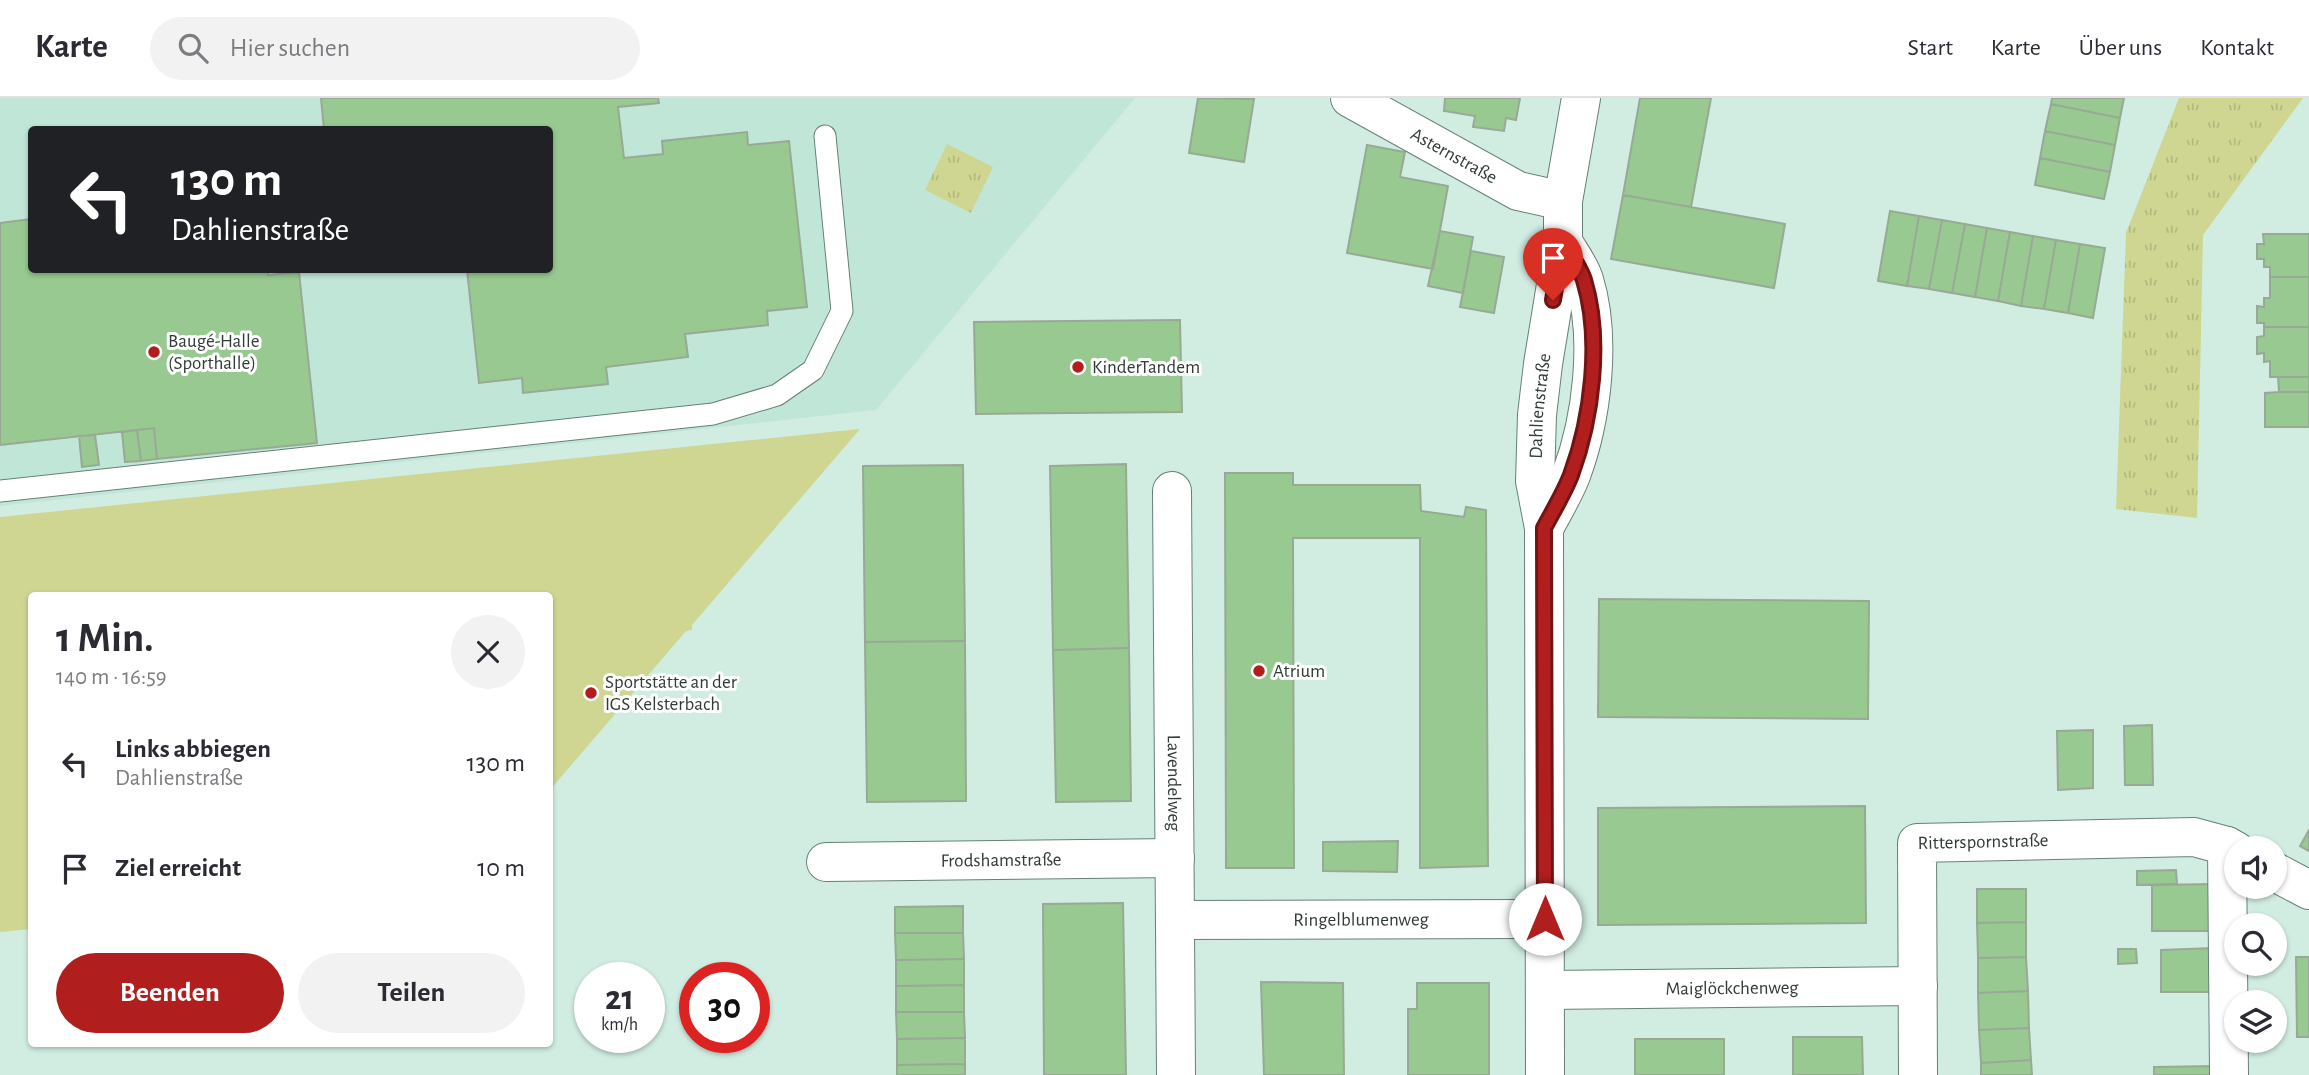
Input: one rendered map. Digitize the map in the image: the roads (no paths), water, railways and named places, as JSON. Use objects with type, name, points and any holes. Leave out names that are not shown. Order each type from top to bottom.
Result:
[{"type":"street","name":"Asternstraße","points":[[1350,98],[1518,191],[1563,201]]},
{"type":"street","name":"Dahlienstraße","points":[[1545,1075],[1544,528],[1535,481],[1537,415],[1542,364],[1563,242],[1563,201],[1581,98]]},
{"type":"street","name":"Dahlienstraße","points":[[1544,528],[1570,476],[1581,439],[1595,362],[1594,331],[1583,279],[1563,242]]},
{"type":"street","name":"Lavendelweg","points":[[1172,491],[1176,1075]]},
{"type":"street","name":"Ritterspornstraße","points":[[1918,1075],[1917,843],[2194,837],[2224,846]]},
{"type":"street","name":"Frodshamstraße","points":[[826,862],[1175,858]]},
{"type":"street","points":[[2287,878],[2309,890]]},
{"type":"street","points":[[2229,1075],[2231,899]]},
{"type":"street","name":"Ringelblumenweg","points":[[1175,920],[1545,919]]},
{"type":"street","name":"Maiglöckchenweg","points":[[1545,989],[1918,986]]},
{"type":"lane","points":[[0,491],[713,414],[776,395],[813,370],[842,311],[825,136]]},
{"type":"place","name":"Baugé-Halle (Sporthalle)","points":[[154,352]]},
{"type":"place","name":"KinderTandem","points":[[1078,367]]},
{"type":"place","name":"Atrium","points":[[1259,671]]},
{"type":"place","name":"Sportstätte an der IGS Kelsterbach","points":[[591,693]]}]
